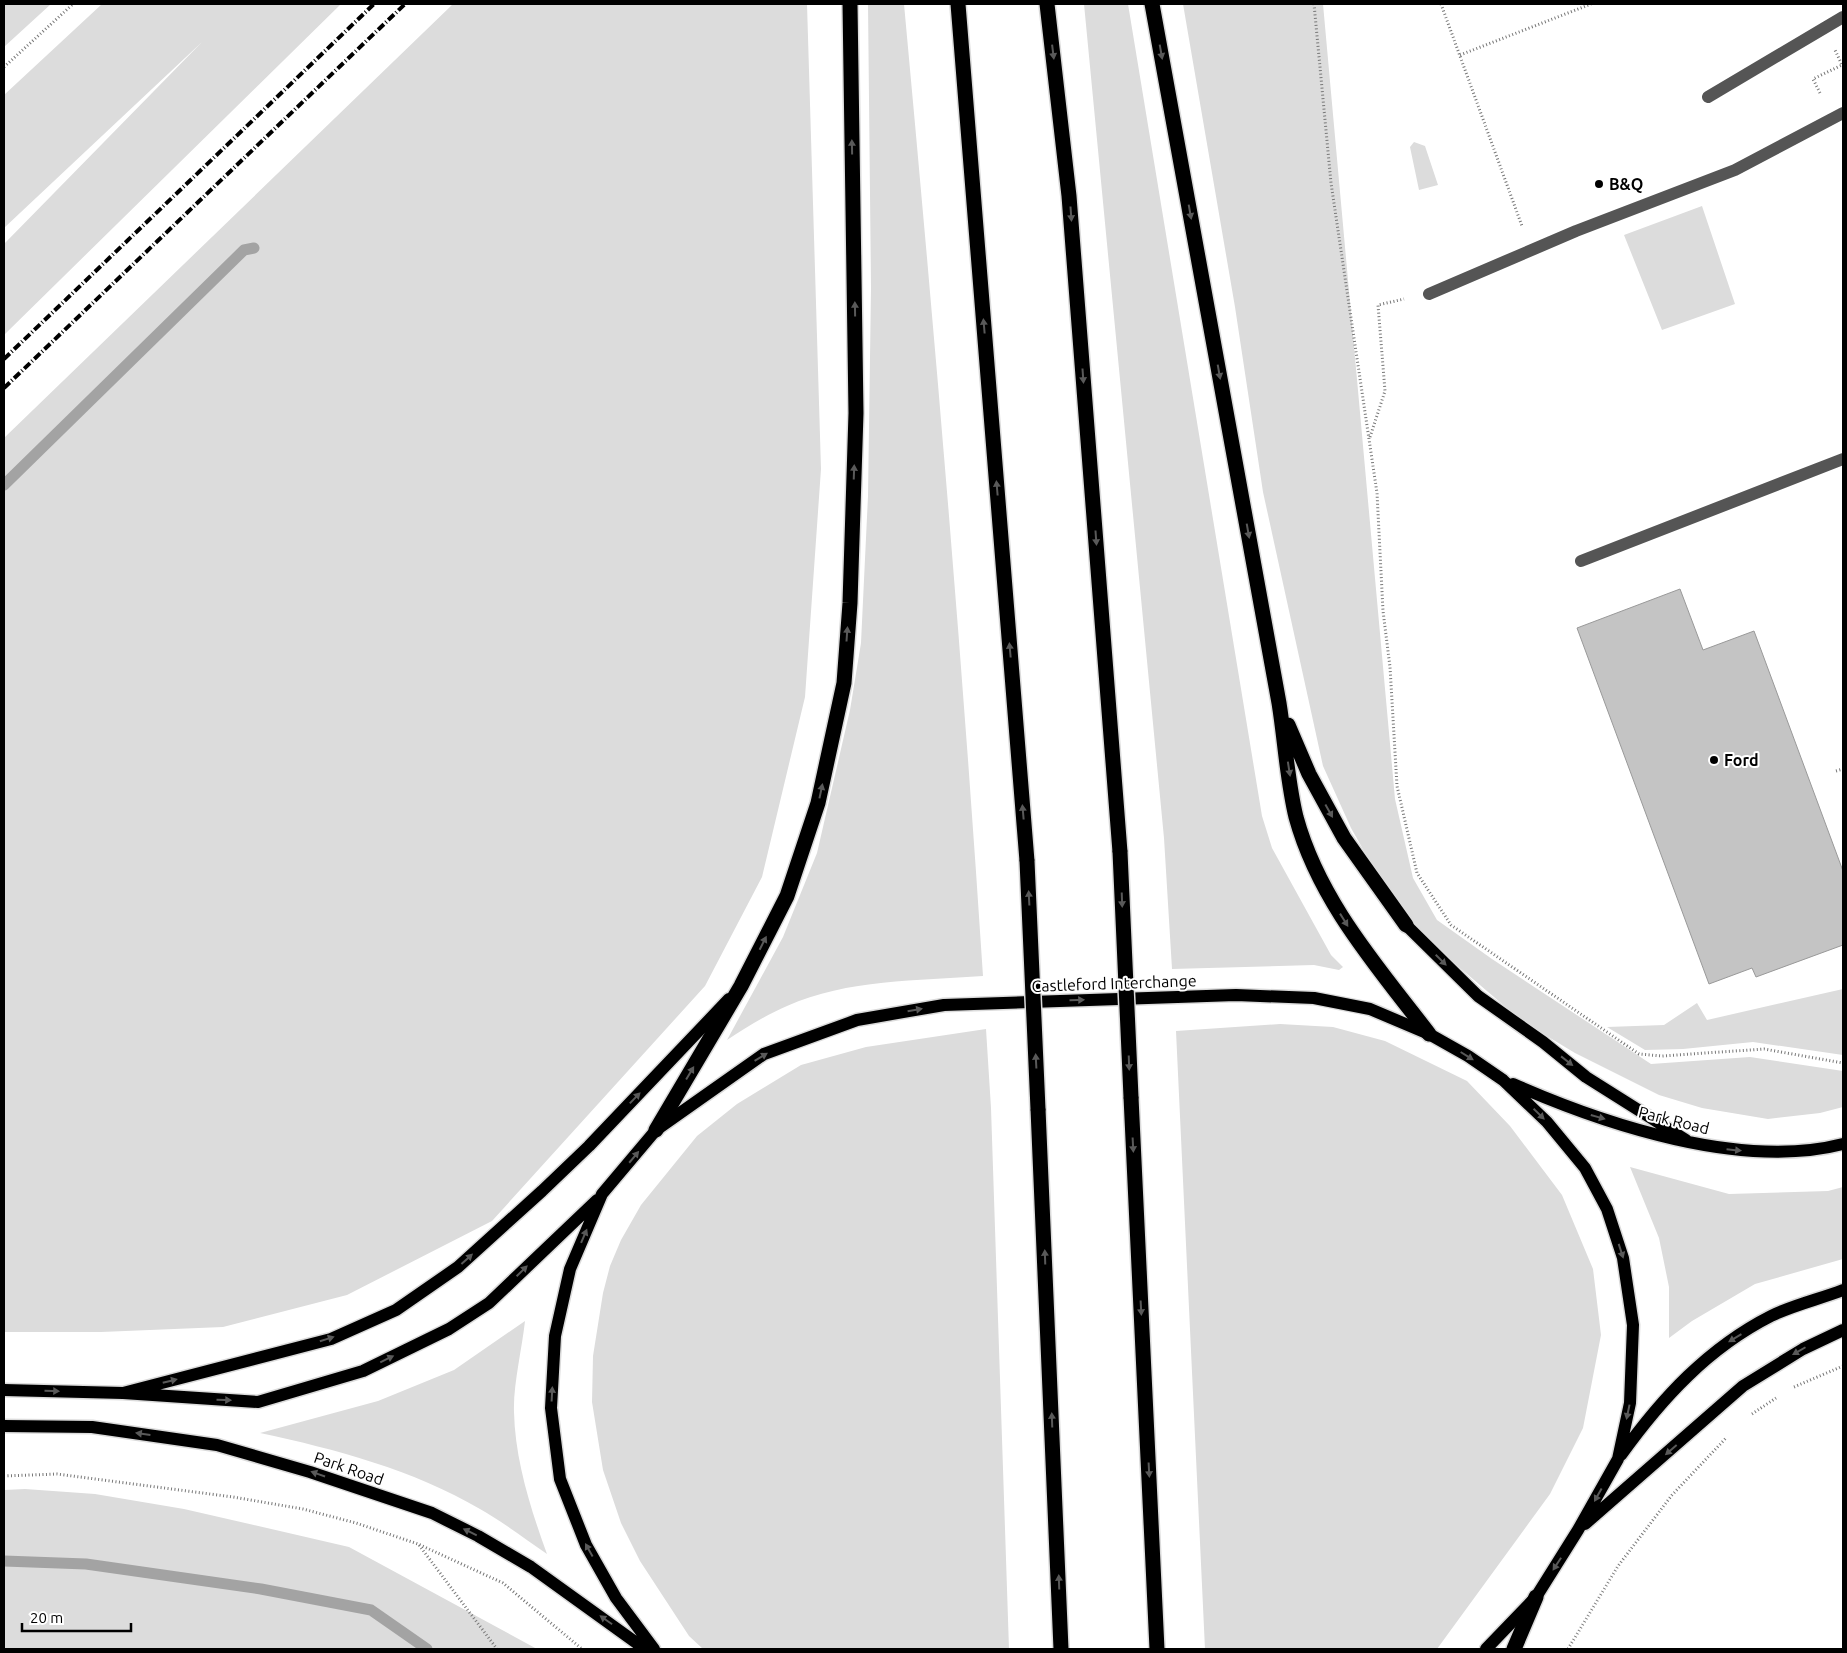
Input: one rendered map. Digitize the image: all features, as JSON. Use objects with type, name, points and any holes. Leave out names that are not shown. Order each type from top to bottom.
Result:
[{"type":"highway","points":[[656,1130],[741,986],[786,896],[818,803],[844,683],[850,603],[856,413],[850,4]]},
{"type":"highway","points":[[958,4],[1027,861],[1062,1649]]},
{"type":"highway","points":[[1047,4],[1069,196],[1120,852],[1157,1646]]},
{"type":"highway","points":[[1152,4],[1279,703],[1296,817],[1322,885],[1353,935],[1429,1034]]},
{"type":"highway","points":[[1279,703],[1309,774],[1344,838],[1406,926]]},
{"type":"highway","points":[[1514,1649],[1536,1597]]},
{"type":"main road","points":[[1406,926],[1478,996],[1543,1042],[1586,1077],[1686,1140]]},
{"type":"main road","points":[[123,1393],[331,1339],[396,1310],[458,1266],[590,1146],[741,986]]},
{"type":"main road","name":"Castleford Interchange","points":[[654,1649],[616,1598],[586,1545],[560,1479],[551,1408],[555,1336],[570,1269],[602,1194],[656,1130],[764,1054],[856,1020],[944,1005],[1236,995],[1314,998],[1370,1009],[1429,1034],[1468,1056],[1503,1080],[1547,1122],[1585,1168],[1607,1209],[1623,1258],[1633,1325],[1630,1402],[1618,1459],[1578,1530],[1536,1597],[1486,1649]]},
{"type":"main road","name":"Park Road","points":[[1503,1080],[1566,1108],[1686,1140],[1728,1149],[1796,1153],[1843,1144]]},
{"type":"main road","points":[[4,1390],[123,1393],[258,1402],[363,1371],[449,1329],[489,1303],[602,1194]]},
{"type":"main road","points":[[1618,1459],[1644,1422],[1678,1384],[1715,1350],[1772,1315],[1843,1290]]},
{"type":"main road","points":[[1578,1530],[1743,1386],[1803,1349],[1843,1330]]},
{"type":"main road","name":"Park Road","points":[[8,1427],[92,1427],[217,1444],[310,1472],[432,1513],[478,1536],[532,1567],[645,1649]]},
{"type":"lane","points":[[1708,97],[1843,17]]},
{"type":"lane","points":[[1429,294],[1531,251],[1735,170],[1843,113]]},
{"type":"lane","points":[[1581,562],[1843,459]]},
{"type":"path","points":[[4,67],[73,4]]},
{"type":"path","points":[[1314,4],[1331,183],[1377,493],[1383,611],[1390,667],[1397,786],[1417,874],[1451,926],[1639,1054],[1662,1056],[1764,1049],[1843,1064]]},
{"type":"path","points":[[1441,4],[1531,251]]},
{"type":"path","points":[[1460,54],[1591,4]]},
{"type":"path","points":[[1820,93],[1813,79],[1842,65],[1823,28]]},
{"type":"path","points":[[1369,439],[1385,391],[1378,305],[1429,294]]},
{"type":"path","points":[[1836,771],[1843,769]]},
{"type":"path","points":[[1790,1389],[1843,1366]]},
{"type":"path","points":[[1749,1416],[1782,1394]]},
{"type":"path","points":[[1568,1649],[1618,1566],[1672,1495],[1729,1435]]},
{"type":"path","points":[[4,1476],[57,1474],[242,1498],[312,1511],[356,1523],[418,1544],[503,1583],[582,1649]]},
{"type":"path","points":[[418,1544],[497,1649]]},
{"type":"shaded area","points":[[4,4],[51,4],[4,47]]},
{"type":"shaded area","points":[[102,4],[341,4],[4,335],[4,244],[202,42],[4,228],[4,95]]},
{"type":"shaded area","points":[[453,4],[807,4],[821,469],[805,697],[762,877],[705,986],[492,1221],[347,1295],[223,1327],[101,1332],[4,1332],[4,438]]},
{"type":"shaded area","points":[[868,4],[904,4],[947,490],[983,976],[858,986],[810,997],[779,1010],[727,1040],[783,937],[817,853],[850,710],[861,643],[868,496],[871,288]]},
{"type":"shaded area","points":[[1084,4],[1128,4],[1262,816],[1272,848],[1331,955],[1343,967],[1339,970],[1314,965],[1172,969],[1164,838]]},
{"type":"shaded area","points":[[1183,4],[1323,4],[1395,799],[1413,878],[1437,920],[1492,959],[1651,1064],[1750,1057],[1843,1071],[1843,1107],[1820,1113],[1768,1119],[1702,1108],[1659,1095],[1575,1053],[1522,1021],[1432,944],[1409,919],[1364,851],[1351,828],[1323,766],[1263,492],[1235,307]]},
{"type":"shaded area","points":[[1414,142],[1425,146],[1438,185],[1419,190],[1410,147]]},
{"type":"shaded area","points":[[1702,206],[1735,304],[1662,330],[1624,235]]},
{"type":"shaded area","points":[[1843,989],[1843,1055],[1753,1042],[1683,1049],[1645,1050],[1607,1027],[1664,1025],[1697,1003],[1707,1020]]},
{"type":"shaded area","points":[[1280,1024],[1333,1027],[1385,1041],[1467,1081],[1510,1126],[1562,1195],[1593,1269],[1601,1335],[1583,1428],[1550,1494],[1437,1649],[1205,1649],[1176,1031]]},
{"type":"shaded area","points":[[986,1029],[991,1108],[1009,1649],[703,1649],[689,1636],[640,1561],[621,1523],[603,1470],[592,1402],[593,1356],[603,1293],[610,1266],[621,1240],[641,1205],[697,1136],[737,1104],[801,1065],[866,1047]]},
{"type":"shaded area","points":[[1630,1167],[1729,1194],[1828,1191],[1843,1187],[1843,1259],[1755,1284],[1692,1321],[1669,1338],[1669,1287],[1659,1238]]},
{"type":"shaded area","points":[[525,1321],[515,1390],[515,1430],[525,1485],[547,1554],[489,1514],[455,1495],[428,1483],[373,1462],[317,1446],[260,1433],[378,1401],[454,1370]]},
{"type":"shaded area","points":[[25,1489],[95,1494],[184,1509],[349,1547],[537,1649],[4,1649],[4,1490]]},
{"type":"building","name":"Ford","points":[[1680,589],[1703,650],[1754,631],[1843,871],[1843,945],[1756,977],[1752,968],[1709,984],[1577,628]]},
{"type":"waterway","points":[[4,485],[244,250],[254,248]]},
{"type":"waterway","points":[[4,1561],[86,1564],[261,1589],[371,1610],[427,1649]]},
{"type":"railway","points":[[4,359],[374,4]]},
{"type":"railway","points":[[4,388],[405,4]]},
{"type":"place","name":"B&Q","points":[[1599,184]]},
{"type":"place","name":"Ford","points":[[1714,760]]}]
